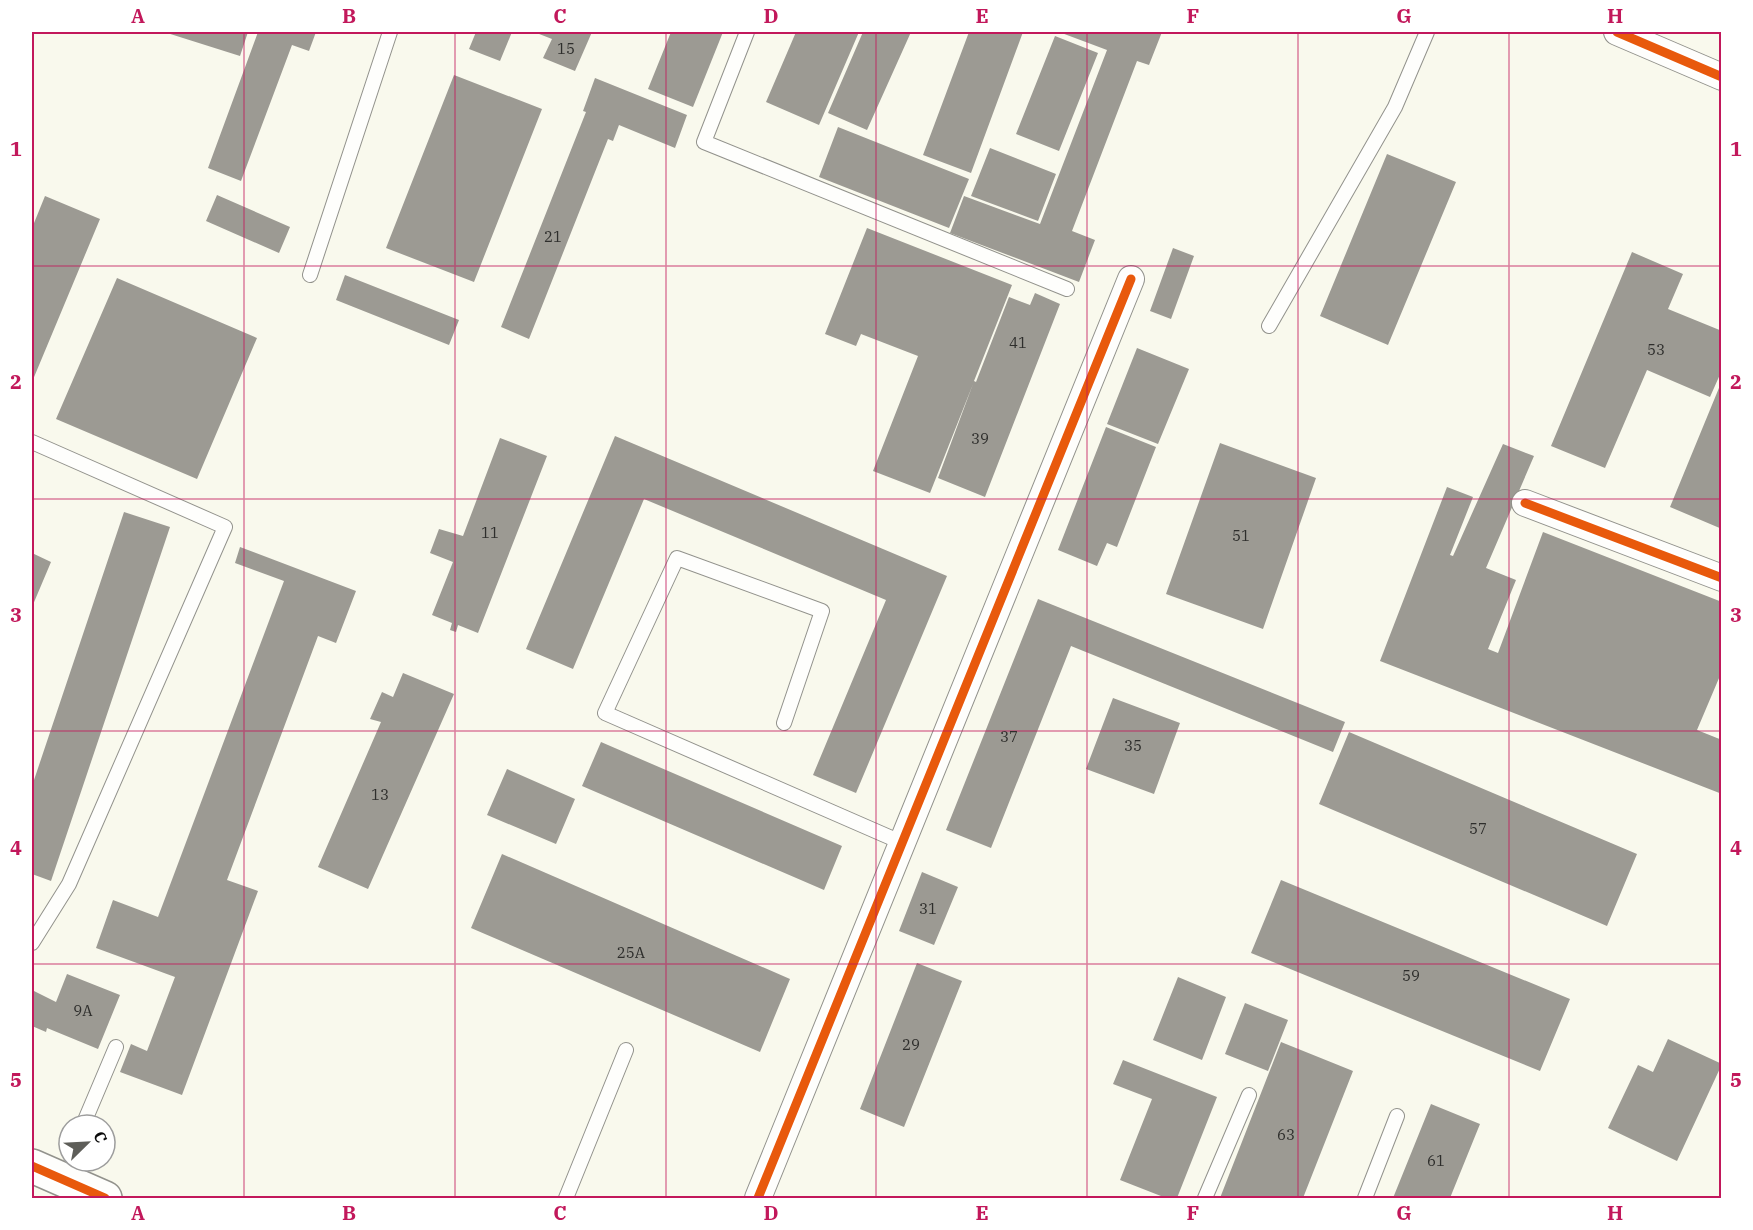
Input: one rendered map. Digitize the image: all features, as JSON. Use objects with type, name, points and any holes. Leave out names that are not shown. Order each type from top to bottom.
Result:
[{"type":"street","points":[[1617,32],[1722,77]]},
{"type":"street","points":[[758,1198],[1131,279]]},
{"type":"street","points":[[1526,503],[1722,578]]},
{"type":"street","points":[[52,1171],[105,1198]]},
{"type":"lane","points":[[310,275],[390,32]]},
{"type":"lane","points":[[747,32],[704,142],[1067,289]]},
{"type":"lane","points":[[1269,326],[1395,107],[1427,32]]},
{"type":"lane","points":[[32,442],[225,527],[69,884],[32,943]]},
{"type":"lane","points":[[784,723],[822,611],[677,558],[605,713],[903,843]]},
{"type":"lane","points":[[88,1113],[116,1047]]},
{"type":"lane","points":[[566,1198],[626,1050]]},
{"type":"lane","points":[[1205,1198],[1249,1095]]},
{"type":"lane","points":[[1365,1198],[1397,1116]]},
{"type":"building","points":[[164,32],[248,32],[240,56]]},
{"type":"building","points":[[258,32],[316,32],[309,51],[292,45],[241,181],[208,168]]},
{"type":"building","points":[[476,32],[512,32],[500,61],[469,49]]},
{"type":"building","points":[[534,32],[592,32],[575,71],[543,58],[552,39]]},
{"type":"building","points":[[671,32],[723,32],[693,107],[648,89]]},
{"type":"building","points":[[796,32],[859,32],[819,125],[766,102]]},
{"type":"building","points":[[863,32],[911,32],[867,130],[828,113]]},
{"type":"building","points":[[969,32],[1023,32],[971,173],[923,155]]},
{"type":"building","points":[[1059,32],[1162,32],[1149,65],[1137,61],[1072,231],[1095,240],[1079,282],[950,233],[964,196],[1040,224],[1107,50]]},
{"type":"building","points":[[1055,36],[1098,53],[1059,151],[1016,134]]},
{"type":"building","points":[[454,75],[542,109],[474,282],[386,248]]},
{"type":"building","points":[[595,78],[687,115],[675,148],[619,125],[613,141],[608,139],[529,339],[501,327],[586,112],[583,111]]},
{"type":"building","points":[[838,127],[969,179],[949,228],[819,177]]},
{"type":"building","points":[[990,148],[1056,174],[1038,221],[971,196]]},
{"type":"building","points":[[1387,154],[1456,182],[1388,345],[1320,316]]},
{"type":"building","points":[[217,195],[290,227],[279,253],[206,221]]},
{"type":"building","points":[[45,196],[100,219],[32,382],[32,228]]},
{"type":"building","points":[[867,228],[1012,285],[974,381],[976,382],[1009,297],[1030,305],[1035,293],[1060,304],[985,497],[938,478],[973,384],[930,493],[873,471],[918,356],[861,334],[856,346],[825,334]]},
{"type":"building","points":[[1173,248],[1194,256],[1171,319],[1150,311]]},
{"type":"building","points":[[1632,252],[1683,274],[1668,309],[1722,331],[1722,370],[1710,397],[1647,370],[1605,468],[1551,446]]},
{"type":"building","points":[[345,275],[459,320],[449,345],[336,300]]},
{"type":"building","points":[[117,278],[257,338],[197,479],[56,419]]},
{"type":"building","points":[[1137,348],[1189,369],[1158,444],[1107,424]]},
{"type":"building","points":[[1722,383],[1722,529],[1670,507]]},
{"type":"building","points":[[1106,427],[1156,447],[1117,547],[1107,543],[1097,566],[1058,550]]},
{"type":"building","points":[[615,436],[947,576],[856,793],[813,775],[886,600],[644,499],[573,669],[526,649]]},
{"type":"building","points":[[500,438],[547,456],[478,633],[458,625],[456,632],[450,630],[452,623],[432,615],[453,562],[430,553],[439,529],[463,536]]},
{"type":"building","points":[[1220,443],[1316,478],[1263,629],[1166,594]]},
{"type":"building","points":[[1503,444],[1534,456],[1486,568],[1516,580],[1488,649],[1498,653],[1543,532],[1722,602],[1722,671],[1697,730],[1722,740],[1722,794],[1380,661],[1447,487],[1473,497],[1450,555],[1453,556]]},
{"type":"building","points":[[124,512],[170,527],[51,881],[32,874],[32,786]]},
{"type":"building","points":[[240,547],[356,591],[336,643],[318,636],[227,880],[258,891],[182,1095],[120,1072],[131,1044],[147,1051],[175,977],[96,948],[113,900],[158,917],[284,581],[235,563]]},
{"type":"building","points":[[32,553],[51,562],[32,607]]},
{"type":"building","points":[[1038,599],[1345,722],[1333,752],[1071,646],[991,848],[946,830]]},
{"type":"building","points":[[403,673],[454,694],[368,889],[318,867],[381,722],[370,719],[382,692],[393,697]]},
{"type":"building","points":[[1113,698],[1180,723],[1154,794],[1086,769]]},
{"type":"building","points":[[1349,732],[1637,854],[1607,926],[1319,804]]},
{"type":"building","points":[[601,742],[842,846],[824,890],[582,786]]},
{"type":"building","points":[[507,769],[575,799],[556,844],[487,815]]},
{"type":"building","points":[[502,854],[790,979],[760,1052],[471,928]]},
{"type":"building","points":[[922,872],[958,887],[934,945],[899,931]]},
{"type":"building","points":[[1281,880],[1570,999],[1540,1071],[1251,953]]},
{"type":"building","points":[[917,963],[962,981],[904,1127],[860,1109]]},
{"type":"building","points":[[67,974],[120,995],[98,1049],[47,1028],[46,1032],[32,1026],[32,990],[56,1002]]},
{"type":"building","points":[[1178,977],[1226,997],[1202,1060],[1153,1040]]},
{"type":"building","points":[[1245,1003],[1288,1020],[1268,1071],[1225,1054]]},
{"type":"building","points":[[1668,1039],[1722,1064],[1677,1161],[1608,1128],[1638,1065],[1653,1072]]},
{"type":"building","points":[[1281,1042],[1353,1071],[1303,1198],[1220,1198]]},
{"type":"building","points":[[1123,1060],[1217,1097],[1177,1198],[1166,1198],[1120,1180],[1152,1099],[1113,1084]]},
{"type":"building","points":[[1431,1104],[1480,1124],[1450,1198],[1393,1198]]},
{"type":"cycle path","points":[[1617,32],[1722,77]]},
{"type":"cycle path","points":[[758,1198],[1131,279]]},
{"type":"cycle path","points":[[1525,503],[1722,578]]},
{"type":"cycle path","points":[[32,1166],[105,1198]]}]
